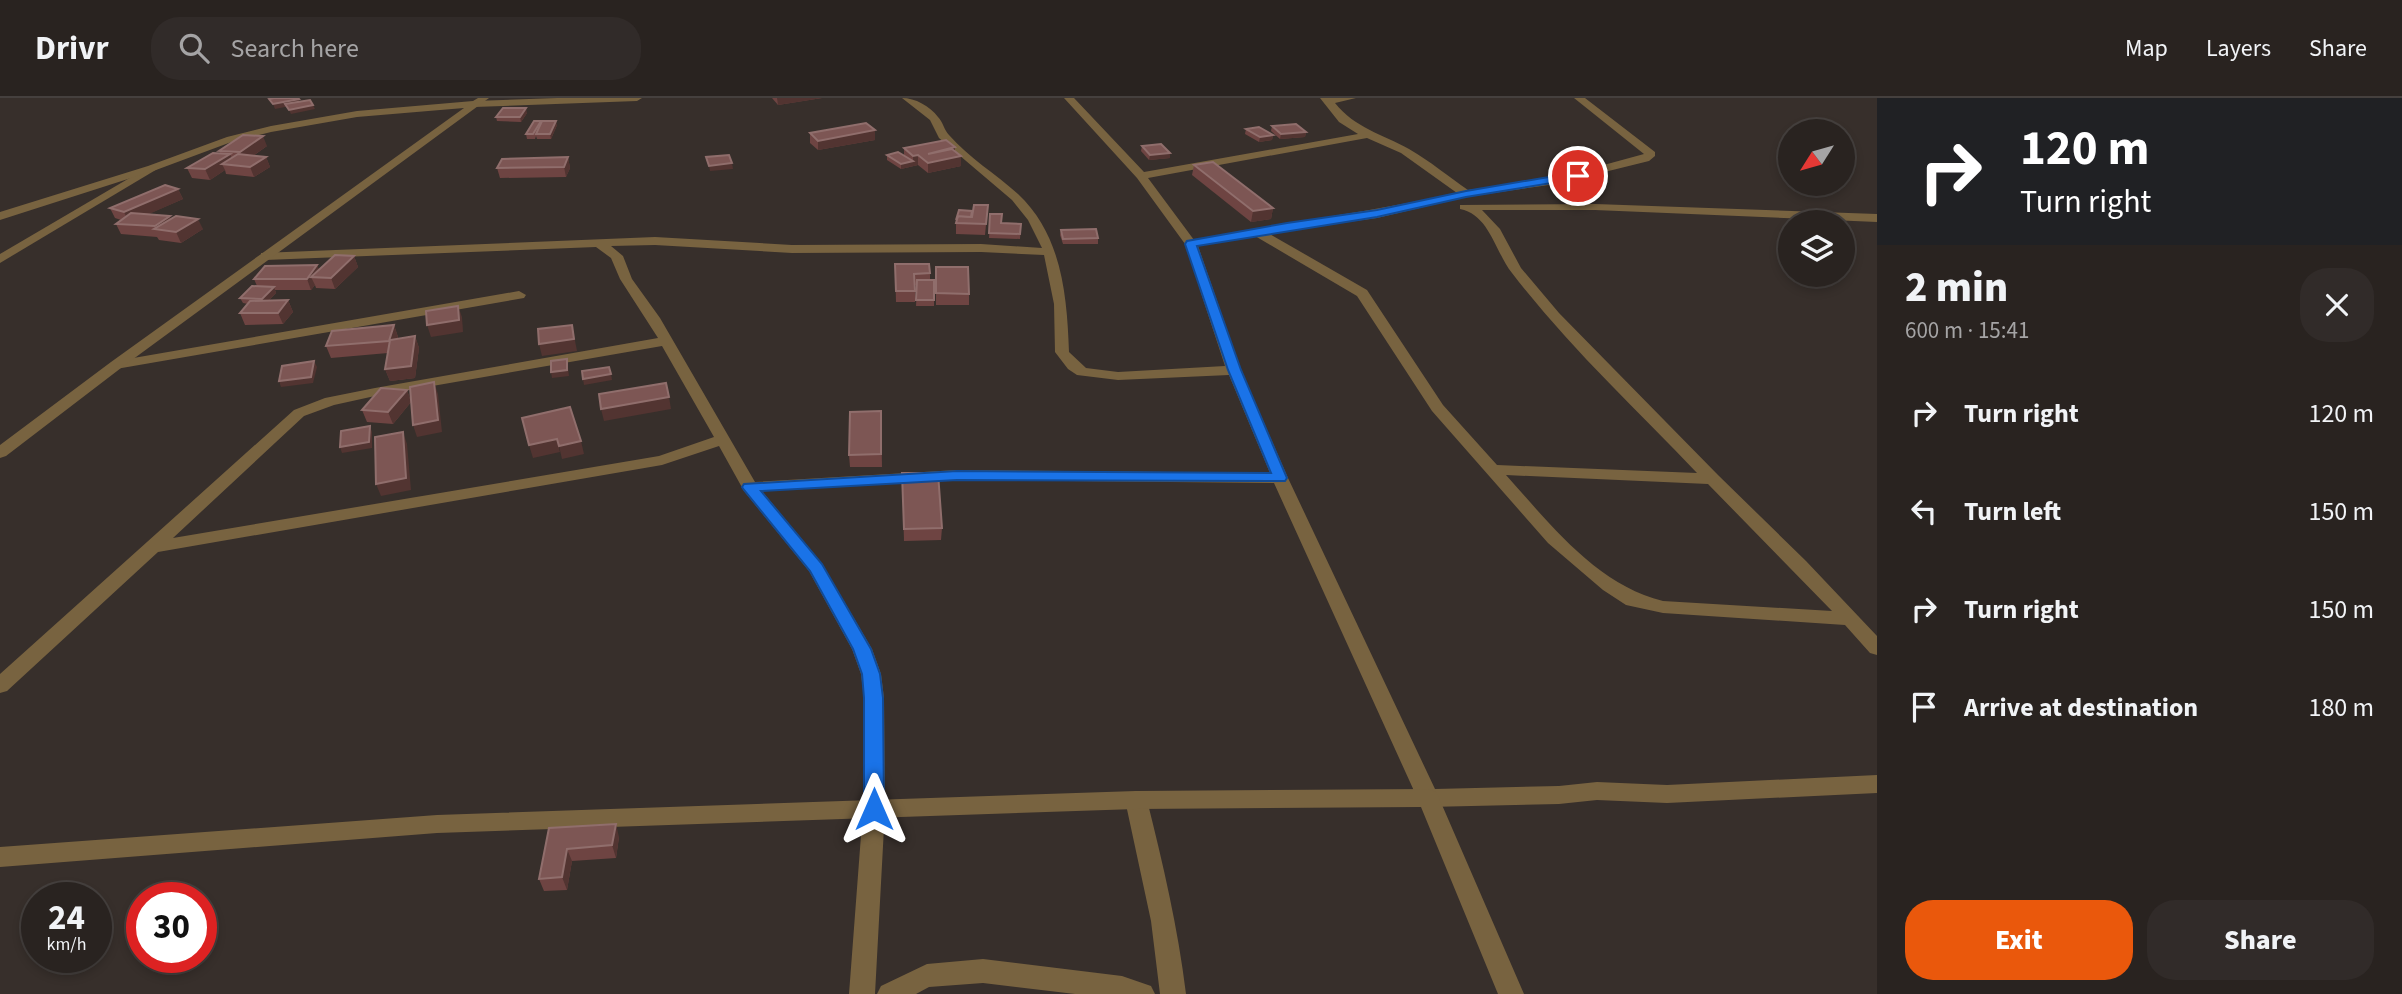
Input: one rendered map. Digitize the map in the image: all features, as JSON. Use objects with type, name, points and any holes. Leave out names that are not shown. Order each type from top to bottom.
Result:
[{"type":"street","points":[[0,216],[242,136],[295,124],[479,101],[637,98]]},
{"type":"street","points":[[908,98],[934,118],[943,136],[1016,198],[1033,219],[1050,252],[1060,304],[1062,352],[1073,366],[1082,372],[1118,376],[1234,370]]},
{"type":"street","points":[[1069,98],[1141,176],[1191,244],[1234,370],[1280,478],[1428,798],[1511,994]]},
{"type":"street","points":[[1327,100],[1351,98]]},
{"type":"street","points":[[1191,244],[1469,200],[1645,159],[1651,154],[1579,98]]},
{"type":"street","points":[[1327,100],[1343,120],[1368,135],[1405,151],[1469,200],[1496,232],[1516,271],[1540,296],[1554,316],[1852,619],[1877,648]]},
{"type":"street","points":[[0,453],[116,365],[479,101]]},
{"type":"street","points":[[1141,176],[1368,135]]},
{"type":"street","points":[[0,259],[154,167]]},
{"type":"street","points":[[1469,200],[1877,218]]},
{"type":"street","points":[[1257,232],[1362,293],[1437,408],[1554,539],[1609,586],[1633,600],[1663,607],[1852,619]]},
{"type":"street","points":[[265,256],[655,241],[792,249],[969,248],[1050,252]]},
{"type":"street","points":[[600,244],[617,256],[626,279],[750,487],[816,568],[862,649],[871,674],[874,698],[874,809],[862,994]]},
{"type":"street","points":[[116,365],[519,295]]},
{"type":"street","points":[[0,686],[299,413],[330,401],[665,341]]},
{"type":"street","points":[[152,547],[662,460],[721,440]]},
{"type":"street","points":[[1493,470],[1712,479]]},
{"type":"street","points":[[750,487],[957,475],[1280,478]]},
{"type":"street","points":[[0,857],[437,824],[1136,800],[1428,798],[1559,795],[1597,791],[1667,794],[1877,784]]},
{"type":"street","points":[[1136,800],[1159,893],[1173,994]]},
{"type":"street","points":[[890,994],[927,976],[983,971],[1122,988],[1142,994]]},
{"type":"building","points":[[269,99],[299,99],[273,104]]},
{"type":"building","points":[[310,100],[313,105],[289,110],[285,104]]},
{"type":"building","points":[[503,108],[526,108],[520,117],[496,117]]},
{"type":"building","points":[[534,121],[541,121],[533,134],[526,134]]},
{"type":"building","points":[[542,121],[556,121],[550,134],[536,134]]},
{"type":"building","points":[[866,123],[875,130],[818,141],[810,133]]},
{"type":"building","points":[[1296,124],[1306,132],[1281,134],[1272,126]]},
{"type":"building","points":[[1259,127],[1273,135],[1260,137],[1246,129]]},
{"type":"building","points":[[243,135],[263,136],[240,152],[219,151]]},
{"type":"building","points":[[946,140],[955,147],[928,154],[952,149],[961,156],[928,163],[904,148]]},
{"type":"building","points":[[1161,144],[1170,153],[1150,155],[1142,146]]},
{"type":"building","points":[[898,152],[913,161],[901,164],[887,155]]},
{"type":"building","points":[[213,153],[230,154],[205,169],[187,168]]},
{"type":"building","points":[[238,154],[266,157],[250,167],[222,164]]},
{"type":"building","points":[[729,155],[732,163],[709,166],[706,157]]},
{"type":"building","points":[[568,157],[564,167],[497,168],[502,159]]},
{"type":"building","points":[[1213,162],[1273,208],[1253,211],[1194,165]]},
{"type":"building","points":[[165,185],[178,189],[124,212],[110,208]]},
{"type":"building","points":[[974,205],[988,205],[986,224],[956,223],[958,216],[972,217]]},
{"type":"building","points":[[959,210],[972,211],[971,217],[958,216],[956,220]]},
{"type":"building","points":[[131,213],[170,216],[155,226],[116,224]]},
{"type":"building","points":[[990,214],[1002,214],[1001,223],[1021,224],[1020,234],[989,233]]},
{"type":"building","points":[[176,216],[198,219],[176,232],[154,229]]},
{"type":"building","points":[[1096,229],[1098,238],[1063,239],[1061,230]]},
{"type":"building","points":[[335,255],[354,256],[331,278],[311,277]]},
{"type":"building","points":[[895,264],[929,264],[930,273],[914,274],[915,291],[896,291]]},
{"type":"building","points":[[317,265],[307,279],[254,279],[265,266]]},
{"type":"building","points":[[936,267],[968,267],[969,294],[936,293]]},
{"type":"building","points":[[917,280],[934,280],[934,300],[916,300]]},
{"type":"building","points":[[252,286],[274,287],[262,299],[240,298]]},
{"type":"building","points":[[288,300],[278,313],[240,313],[250,301]]},
{"type":"building","points":[[458,306],[459,320],[427,325],[426,311]]},
{"type":"building","points":[[394,325],[389,341],[326,346],[332,331]]},
{"type":"building","points":[[572,325],[574,339],[539,344],[538,329]]},
{"type":"building","points":[[415,336],[411,366],[385,369],[390,340]]},
{"type":"building","points":[[567,359],[567,370],[551,372],[551,361]]},
{"type":"building","points":[[314,361],[311,377],[279,381],[282,366]]},
{"type":"building","points":[[609,367],[611,374],[583,379],[582,371]]},
{"type":"building","points":[[434,382],[438,420],[413,425],[410,387]]},
{"type":"building","points":[[666,383],[669,397],[601,409],[599,394]]},
{"type":"building","points":[[381,388],[407,390],[388,412],[362,410]]},
{"type":"building","points":[[570,407],[581,441],[559,446],[557,439],[529,445],[522,418]]},
{"type":"building","points":[[881,411],[881,454],[849,455],[850,412]]},
{"type":"building","points":[[370,426],[369,442],[340,447],[341,431]]},
{"type":"building","points":[[403,432],[406,478],[376,484],[375,437]]},
{"type":"building","points":[[902,473],[938,473],[942,528],[904,529]]},
{"type":"building","points":[[616,824],[612,845],[567,849],[562,877],[539,879],[549,828]]},
{"type":"route","points":[[874,809],[874,698],[871,674],[862,649],[816,568],[750,487],[957,475],[1280,478],[1234,370],[1191,244],[1287,226],[1377,214],[1466,194],[1578,176]]}]
